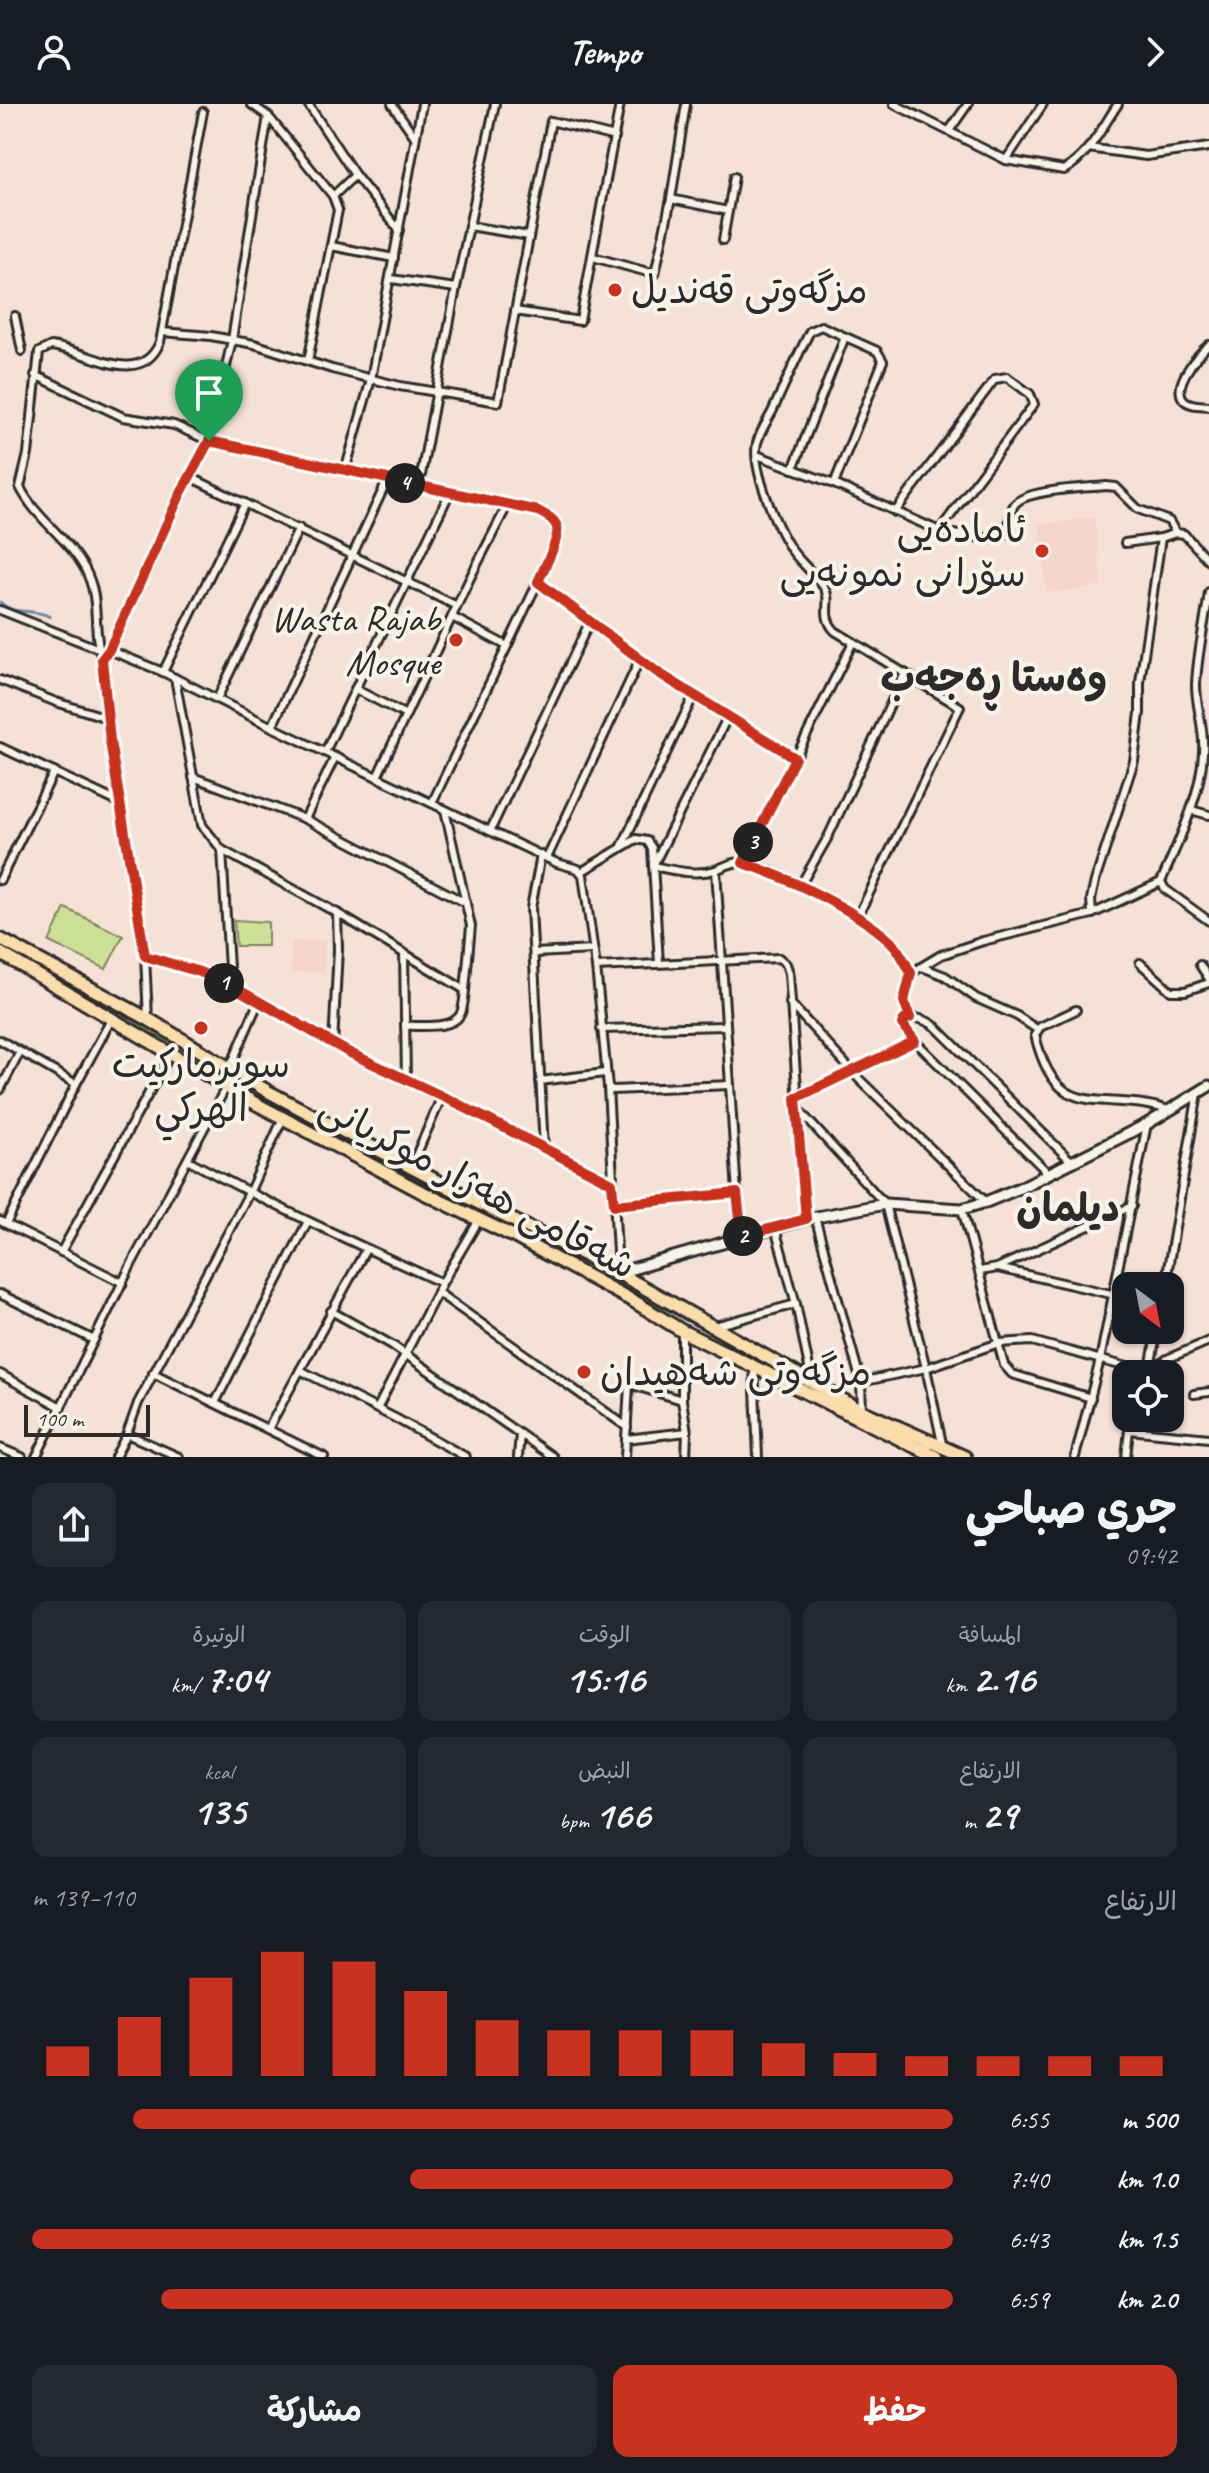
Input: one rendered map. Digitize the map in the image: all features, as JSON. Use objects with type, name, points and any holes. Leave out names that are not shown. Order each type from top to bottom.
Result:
[{"type":"highway","name":"شەقامی ھەژار موکریانی","points":[[0,939],[148,1019],[229,1070],[618,1273],[939,1453]]},
{"type":"highway","points":[[20,965],[26,952]]},
{"type":"highway","name":"شەقامی ھەژار موکریانی","points":[[0,953],[226,1087],[635,1302],[682,1331],[939,1453],[965,1457]]},
{"type":"highway","points":[[420,1191],[427,1175]]},
{"type":"main road","points":[[618,1273],[810,1218],[885,1204],[962,1209],[986,1202],[1147,1124],[1209,1086]]},
{"type":"street","points":[[251,104],[268,116],[333,196],[338,210],[308,361]]},
{"type":"street","points":[[308,104],[355,175],[399,230]]},
{"type":"street","points":[[392,104],[415,137]]},
{"type":"street","points":[[345,471],[371,379],[422,104]]},
{"type":"street","points":[[419,486],[495,104]]},
{"type":"street","points":[[515,311],[580,321],[620,104]]},
{"type":"street","points":[[593,257],[655,274],[686,104]]},
{"type":"street","points":[[894,104],[1006,160],[1064,170],[1076,163],[1118,104]]},
{"type":"street","points":[[949,131],[968,104]]},
{"type":"street","points":[[1006,160],[1043,104]]},
{"type":"street","points":[[148,1019],[145,956],[107,718],[96,601],[85,570],[61,537],[26,500],[20,487],[28,454],[39,352],[51,346],[61,347],[119,366],[140,365],[157,351],[203,112]]},
{"type":"street","points":[[102,659],[209,441],[232,340],[268,116]]},
{"type":"street","points":[[162,332],[254,344],[371,379],[498,402],[551,121],[615,137]]},
{"type":"street","points":[[1088,148],[1146,156],[1209,147]]},
{"type":"street","points":[[333,196],[355,175]]},
{"type":"street","points":[[723,240],[734,177]]},
{"type":"street","points":[[671,199],[728,211]]},
{"type":"street","points":[[469,226],[529,236]]},
{"type":"street","points":[[331,246],[394,258]]},
{"type":"street","points":[[391,279],[456,288]]},
{"type":"street","points":[[15,316],[22,351]]},
{"type":"street","points":[[834,484],[883,361],[877,351],[821,326],[810,331],[756,445],[759,468],[774,517],[786,543],[824,587],[828,597],[825,612],[828,623],[835,631],[960,707],[857,918]]},
{"type":"street","points":[[793,469],[845,337]]},
{"type":"street","points":[[1209,345],[1182,382],[1180,392],[1190,404],[1209,406]]},
{"type":"street","points":[[35,375],[123,417],[174,425],[209,441],[508,504],[538,511],[551,518],[557,529],[556,538],[538,582],[432,803]]},
{"type":"street","points":[[895,512],[995,379],[1007,377],[1030,394],[1034,404],[939,531]]},
{"type":"street","points":[[757,455],[834,484],[939,531],[995,539],[1007,533],[1013,507],[1018,500],[1031,494],[1106,486],[1116,487],[1138,509],[1169,521],[1176,533]]},
{"type":"street","points":[[190,477],[457,606]]},
{"type":"street","points":[[272,727],[388,479]]},
{"type":"street","points":[[325,752],[450,492]]},
{"type":"street","points":[[163,672],[245,503]]},
{"type":"street","points":[[377,777],[508,504]]},
{"type":"street","points":[[217,699],[299,528]]},
{"type":"street","points":[[1125,543],[1184,534],[1209,558]]},
{"type":"street","points":[[1092,914],[1095,881],[1134,761],[1140,682],[1161,538]]},
{"type":"street","points":[[538,582],[640,659],[795,758]]},
{"type":"street","points":[[911,973],[941,955],[995,937],[1092,914],[1161,882],[1191,810],[1203,753],[1196,685],[1209,592]]},
{"type":"street","points":[[0,610],[99,649]]},
{"type":"street","points":[[452,617],[507,646]]},
{"type":"street","points":[[490,831],[590,621]]},
{"type":"street","points":[[743,863],[853,642]]},
{"type":"street","points":[[109,650],[163,672],[445,810],[581,872],[596,967],[608,1087],[618,1273]]},
{"type":"street","points":[[544,1148],[531,908],[544,857],[640,659]]},
{"type":"street","points":[[800,886],[828,837],[905,673]]},
{"type":"street","points":[[175,678],[202,825],[222,850],[337,913],[465,990]]},
{"type":"street","points":[[0,680],[107,718]]},
{"type":"street","points":[[355,689],[406,715]]},
{"type":"street","points":[[622,846],[694,695]]},
{"type":"street","points":[[653,866],[728,716]]},
{"type":"street","points":[[0,747],[120,803]]},
{"type":"street","points":[[305,819],[335,757]]},
{"type":"street","points":[[0,880],[54,772]]},
{"type":"street","points":[[193,777],[305,819],[466,903]]},
{"type":"street","points":[[405,1026],[448,1024],[462,1012],[471,926],[445,810]]},
{"type":"street","points":[[1191,810],[1209,815]]},
{"type":"street","points":[[581,872],[636,839],[647,841],[652,848],[659,963]]},
{"type":"street","points":[[222,850],[230,985]]},
{"type":"street","points":[[653,866],[701,872],[743,863],[774,873],[872,926],[896,947],[911,973],[904,1001],[910,1018]]},
{"type":"street","points":[[716,870],[742,1236]]},
{"type":"street","points":[[1161,882],[1165,889],[1209,921]]},
{"type":"street","points":[[333,1045],[337,913]]},
{"type":"street","points":[[534,953],[593,950]]},
{"type":"street","points":[[404,953],[406,1079]]},
{"type":"street","points":[[145,956],[200,972],[230,985],[333,1045],[452,1101],[612,1183]]},
{"type":"street","points":[[596,967],[779,958],[786,964],[796,1098],[810,1218],[861,1382],[862,1411]]},
{"type":"street","points":[[1140,963],[1171,991],[1185,991],[1209,981],[1200,965]]},
{"type":"street","points":[[922,967],[945,976],[976,998],[1017,1016],[1038,1030]]},
{"type":"street","points":[[229,1070],[257,999]]},
{"type":"street","points":[[790,1003],[853,1072],[986,1202]]},
{"type":"street","points":[[1076,1010],[1040,1027],[1035,1035],[1046,1069],[1056,1085],[1079,1098],[1099,1102],[1147,1103],[1169,1110]]},
{"type":"street","points":[[1049,1174],[915,1041],[902,1024],[904,1020],[922,1019],[936,1027],[1071,1161]]},
{"type":"street","points":[[111,1020],[3,1223],[123,1283]]},
{"type":"street","points":[[601,1029],[726,1026]]},
{"type":"street","points":[[0,1040],[76,1084]]},
{"type":"street","points":[[796,1098],[915,1041]]},
{"type":"street","points":[[0,1090],[20,1052]]},
{"type":"street","points":[[61,1252],[171,1053]]},
{"type":"street","points":[[540,1081],[605,1073]]},
{"type":"street","points":[[608,1087],[612,1090],[730,1085]]},
{"type":"street","points":[[36,1457],[226,1087]]},
{"type":"street","points":[[1167,1272],[1198,1093]]},
{"type":"street","points":[[411,1167],[443,1098]]},
{"type":"street","points":[[797,1108],[885,1204],[926,1368],[939,1453]]},
{"type":"street","points":[[115,1457],[138,1403],[249,1193],[283,1118]]},
{"type":"street","points":[[1075,1457],[1100,1360],[1147,1124]]},
{"type":"street","points":[[188,1160],[249,1193],[442,1283]]},
{"type":"street","points":[[614,1205],[737,1193]]},
{"type":"street","points":[[980,1271],[997,1268],[1132,1206]]},
{"type":"street","points":[[962,1209],[1004,1365],[1012,1374],[1091,1398]]},
{"type":"street","points":[[377,1409],[437,1292],[479,1220]]},
{"type":"street","points":[[215,1403],[308,1221]]},
{"type":"street","points":[[775,1228],[796,1304],[812,1382]]},
{"type":"street","points":[[268,1429],[366,1249]]},
{"type":"street","points":[[997,1268],[1111,1294]]},
{"type":"street","points":[[437,1292],[627,1427]]},
{"type":"street","points":[[0,1294],[94,1340]]},
{"type":"street","points":[[714,1326],[796,1304]]},
{"type":"street","points":[[331,1311],[406,1355],[553,1457]]},
{"type":"street","points":[[682,1331],[686,1457]]},
{"type":"street","points":[[861,1382],[926,1368],[999,1343],[1032,1341],[1112,1363]]},
{"type":"street","points":[[1166,1360],[1209,1341]]},
{"type":"street","points":[[754,1366],[760,1456]]},
{"type":"street","points":[[300,1370],[464,1456]]},
{"type":"street","points":[[153,1373],[319,1456]]},
{"type":"street","points":[[0,1374],[61,1407]]},
{"type":"street","points":[[625,1457],[630,1383],[682,1400]]},
{"type":"street","points":[[1194,1394],[1209,1392]]},
{"type":"street","points":[[626,1439],[687,1432]]},
{"type":"street","points":[[1126,1457],[1129,1432]]},
{"type":"street","points":[[1149,1432],[1209,1438]]},
{"type":"street","points":[[127,1434],[179,1457]]},
{"type":"street","points":[[518,1457],[520,1434]]},
{"type":"street","points":[[0,1448],[18,1456]]},
{"type":"shaded area","points":[[1094,518],[1102,586],[1047,593],[1039,524]]},
{"type":"shaded area","points":[[292,941],[325,941],[324,972],[291,972]]},
{"type":"green space","points":[[65,908],[123,936],[106,969],[49,942]]},
{"type":"green space","points":[[234,920],[268,922],[268,946],[236,946]]},
{"type":"green space","points":[[41,966],[411,1171],[369,1153],[336,1132],[249,1089]]},
{"type":"green space","points":[[438,1188],[530,1229],[857,1405],[972,1457],[953,1457],[922,1444],[463,1204]]},
{"type":"waterway","points":[[0,602],[18,611],[50,617]]},
{"type":"place","name":"مزگەوتی قەندیل","points":[[615,290]]},
{"type":"place","name":"ئامادەیی سۆرانی نمونەیی","points":[[1042,551]]},
{"type":"place","name":"Wasta Rajab Mosque","points":[[456,640]]},
{"type":"place","name":"سوبرماركيت الهركي","points":[[201,1028]]},
{"type":"place","name":"مزگەوتی شەهیدان","points":[[584,1372]]},
{"type":"district","name":"وەستا ڕەجەب","points":[[994,678]]},
{"type":"district","name":"دیلمان","points":[[1068,1208]]},
{"type":"route","points":[[209,441],[538,511],[551,518],[557,529],[556,538],[538,582],[657,672],[795,758],[743,863],[774,873],[823,899],[872,926],[896,947],[911,973],[904,1001],[910,1018],[902,1024],[915,1041],[796,1098],[806,1219],[742,1236],[737,1193],[614,1205],[612,1183],[348,1052],[230,985],[200,972],[145,956],[110,741],[102,659],[209,441]]}]
